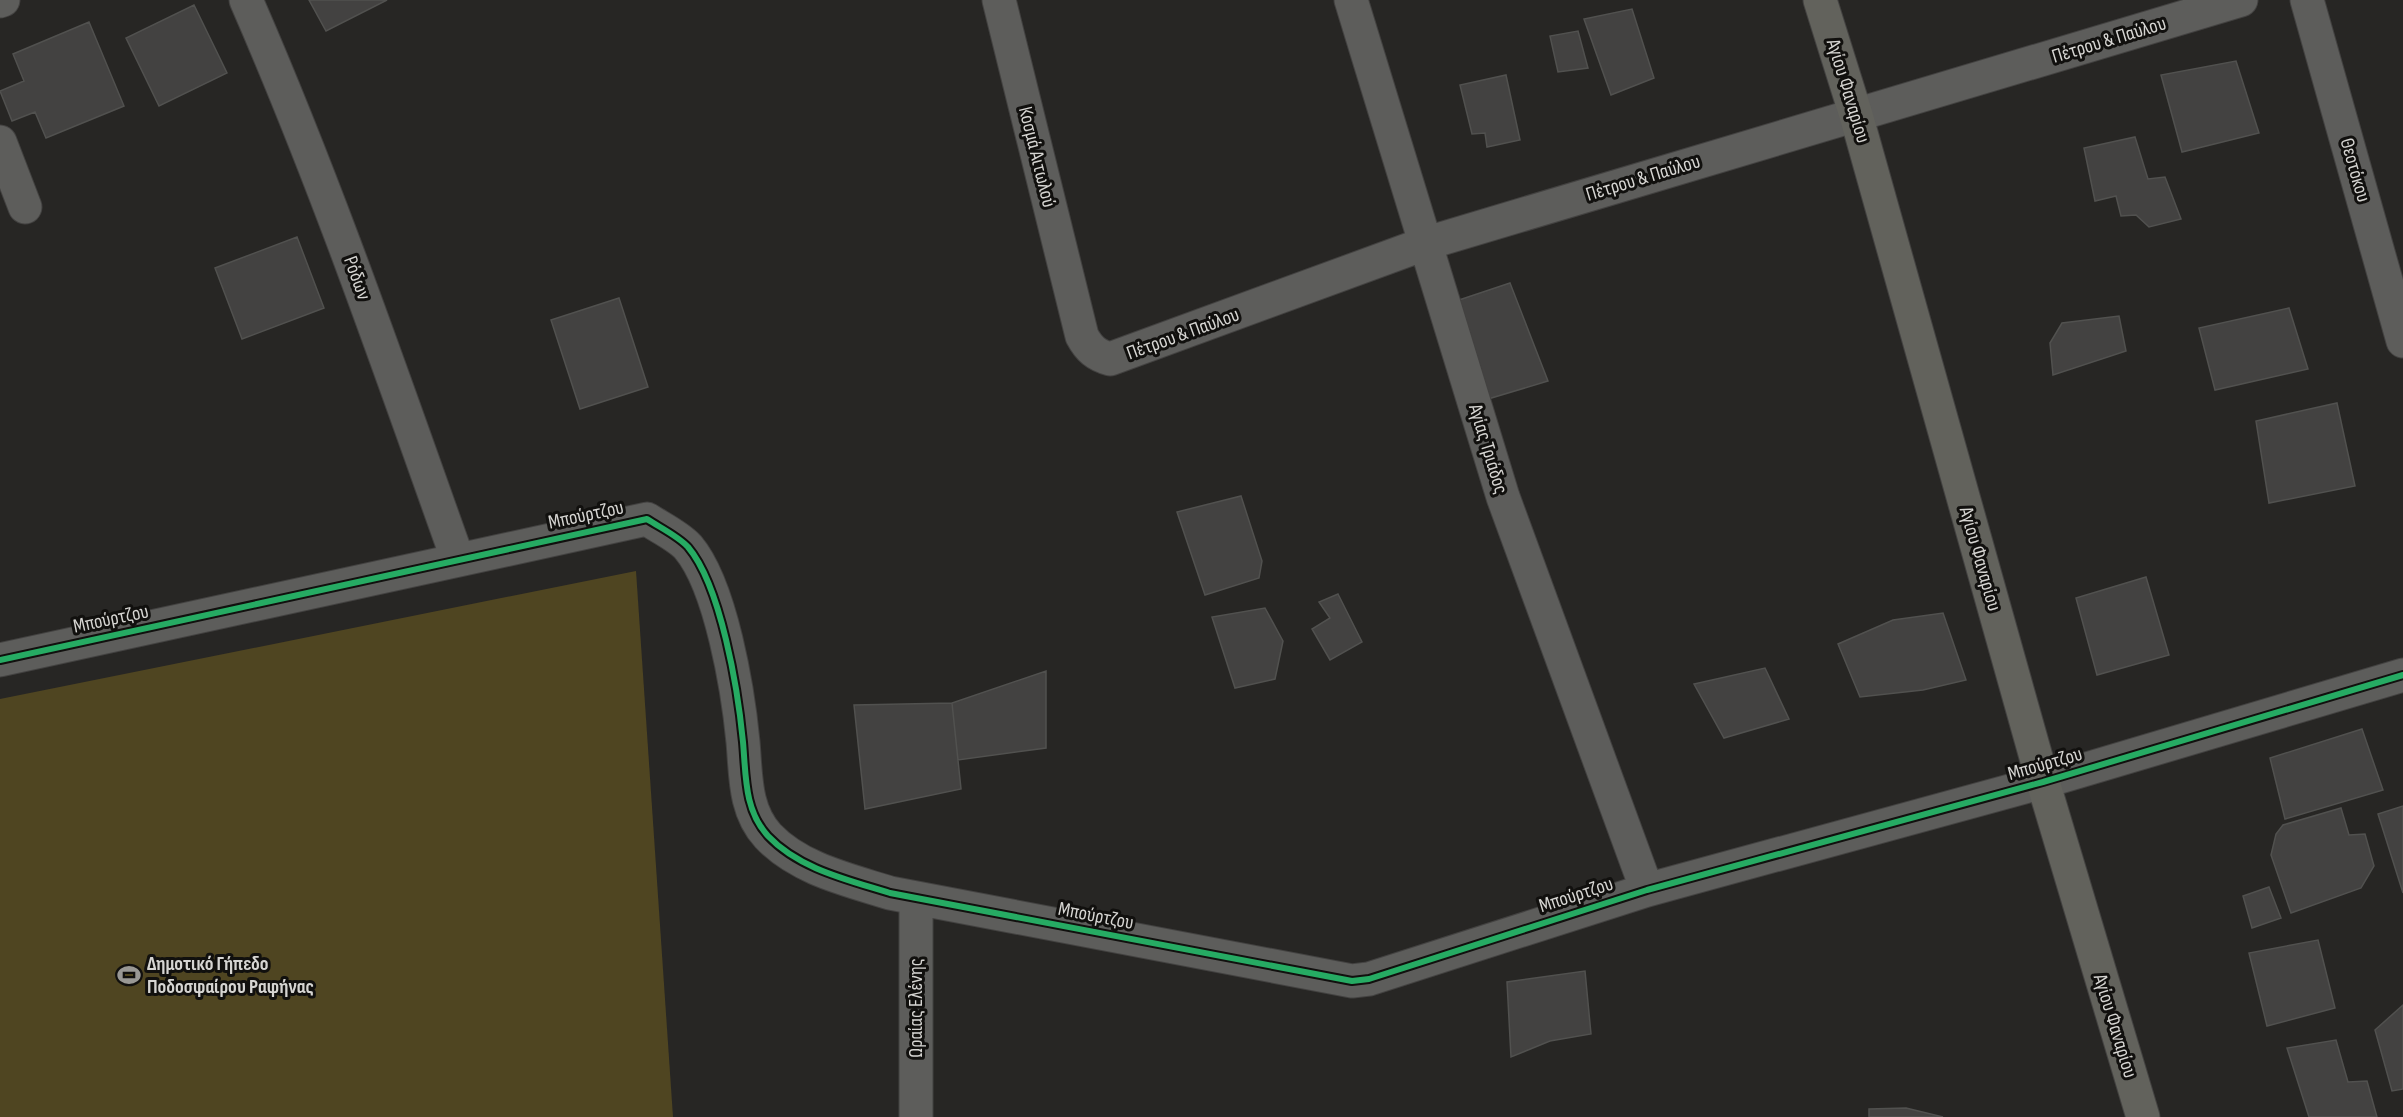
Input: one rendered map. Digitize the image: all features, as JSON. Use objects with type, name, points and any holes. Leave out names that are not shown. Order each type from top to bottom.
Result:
[{"type":"street","name":"Ρόδων","points":[[246,0],[277,70],[349,255],[458,560]]},
{"type":"street","name":"Κοσμά Αιτωλού","points":[[999,0],[1076,314]]},
{"type":"street","name":"Αγίας Τριάδος","points":[[1351,0],[1503,497],[1647,890]]},
{"type":"street","name":"Αγίου Φαναρίου","points":[[1820,0],[1856,115],[2043,782],[2143,1117]]},
{"type":"street","name":"Πέτρου & Παύλου","points":[[1076,314],[1088,347],[1097,355],[1110,359],[1123,357],[1424,244],[2241,0]]},
{"type":"street","name":"Θεοτόκου","points":[[2307,0],[2403,341]]},
{"type":"street","points":[[0,142],[25,207]]},
{"type":"street","name":"Μπούρτζου","points":[[0,660],[647,519],[687,546],[706,574],[727,648],[742,732],[747,796],[755,819],[777,843],[823,872],[890,894],[1352,981],[1369,979],[1647,890],[2043,782],[2403,675]]},
{"type":"street","name":"Ωραίας Ελένης","points":[[916,898],[916,1117]]},
{"type":"shaded area","points":[[636,571],[673,1117],[0,1117],[0,699]]},
{"type":"building","points":[[309,0],[387,0],[326,31]]},
{"type":"building","points":[[194,5],[227,73],[159,106],[126,38]]},
{"type":"building","points":[[1632,9],[1654,78],[1611,95],[1584,19]]},
{"type":"building","points":[[89,22],[124,106],[46,138],[35,112],[12,121],[0,91],[24,81],[13,54]]},
{"type":"building","points":[[1578,31],[1588,68],[1558,72],[1550,36]]},
{"type":"building","points":[[2236,61],[2259,133],[2182,152],[2161,75]]},
{"type":"building","points":[[1506,75],[1520,140],[1487,147],[1485,133],[1472,134],[1460,85]]},
{"type":"building","points":[[2135,137],[2148,179],[2165,177],[2181,219],[2149,227],[2136,215],[2121,216],[2116,196],[2095,201],[2084,148]]},
{"type":"building","points":[[297,237],[324,308],[242,339],[215,268]]},
{"type":"building","points":[[1510,283],[1548,381],[1488,399],[1453,302]]},
{"type":"building","points":[[619,298],[648,387],[580,409],[551,320]]},
{"type":"building","points":[[2289,308],[2308,369],[2215,390],[2199,328]]},
{"type":"building","points":[[2119,316],[2126,351],[2053,375],[2050,343],[2062,323]]},
{"type":"building","points":[[2337,403],[2355,486],[2269,503],[2256,421]]},
{"type":"building","points":[[1241,496],[1262,561],[1259,578],[1205,595],[1177,512]]},
{"type":"building","points":[[2146,577],[2169,655],[2097,675],[2076,598]]},
{"type":"building","points":[[1338,594],[1362,642],[1330,660],[1312,629],[1330,618],[1319,602]]},
{"type":"building","points":[[1265,608],[1283,641],[1275,679],[1235,688],[1212,617]]},
{"type":"building","points":[[1943,613],[1966,680],[1923,690],[1860,697],[1838,644],[1893,620]]},
{"type":"building","points":[[1765,668],[1789,719],[1724,738],[1694,684]]},
{"type":"building","points":[[1046,671],[1046,748],[958,760],[952,703]]},
{"type":"building","points":[[952,703],[961,789],[865,809],[854,705]]},
{"type":"building","points":[[2362,729],[2383,790],[2285,819],[2270,758]]},
{"type":"building","points":[[2403,806],[2403,893],[2378,814]]},
{"type":"building","points":[[2341,808],[2349,835],[2365,834],[2374,866],[2361,888],[2291,913],[2271,855],[2276,834],[2283,825]]},
{"type":"building","points":[[2269,887],[2281,918],[2252,928],[2243,896]]},
{"type":"building","points":[[2318,940],[2335,1008],[2267,1026],[2249,953]]},
{"type":"building","points":[[1585,971],[1591,1034],[1550,1041],[1511,1057],[1507,982]]},
{"type":"building","points":[[2403,1005],[2403,1089],[2392,1091],[2375,1030]]},
{"type":"building","points":[[2336,1040],[2348,1082],[2367,1081],[2377,1117],[2309,1117],[2287,1048]]},
{"type":"building","points":[[1906,1108],[1943,1117],[1869,1117],[1869,1109]]},
{"type":"cycle path","points":[[0,660],[647,519],[684,543],[700,564],[719,612],[732,668],[741,720],[750,804],[760,826],[768,836],[794,857],[825,872],[890,893],[1352,981],[1369,979],[1647,890],[2043,782],[2403,675]]},
{"type":"place","name":"Δημοτικό Γήπεδο Ποδοσφαίρου Ραφήνας","points":[[129,975]]}]
